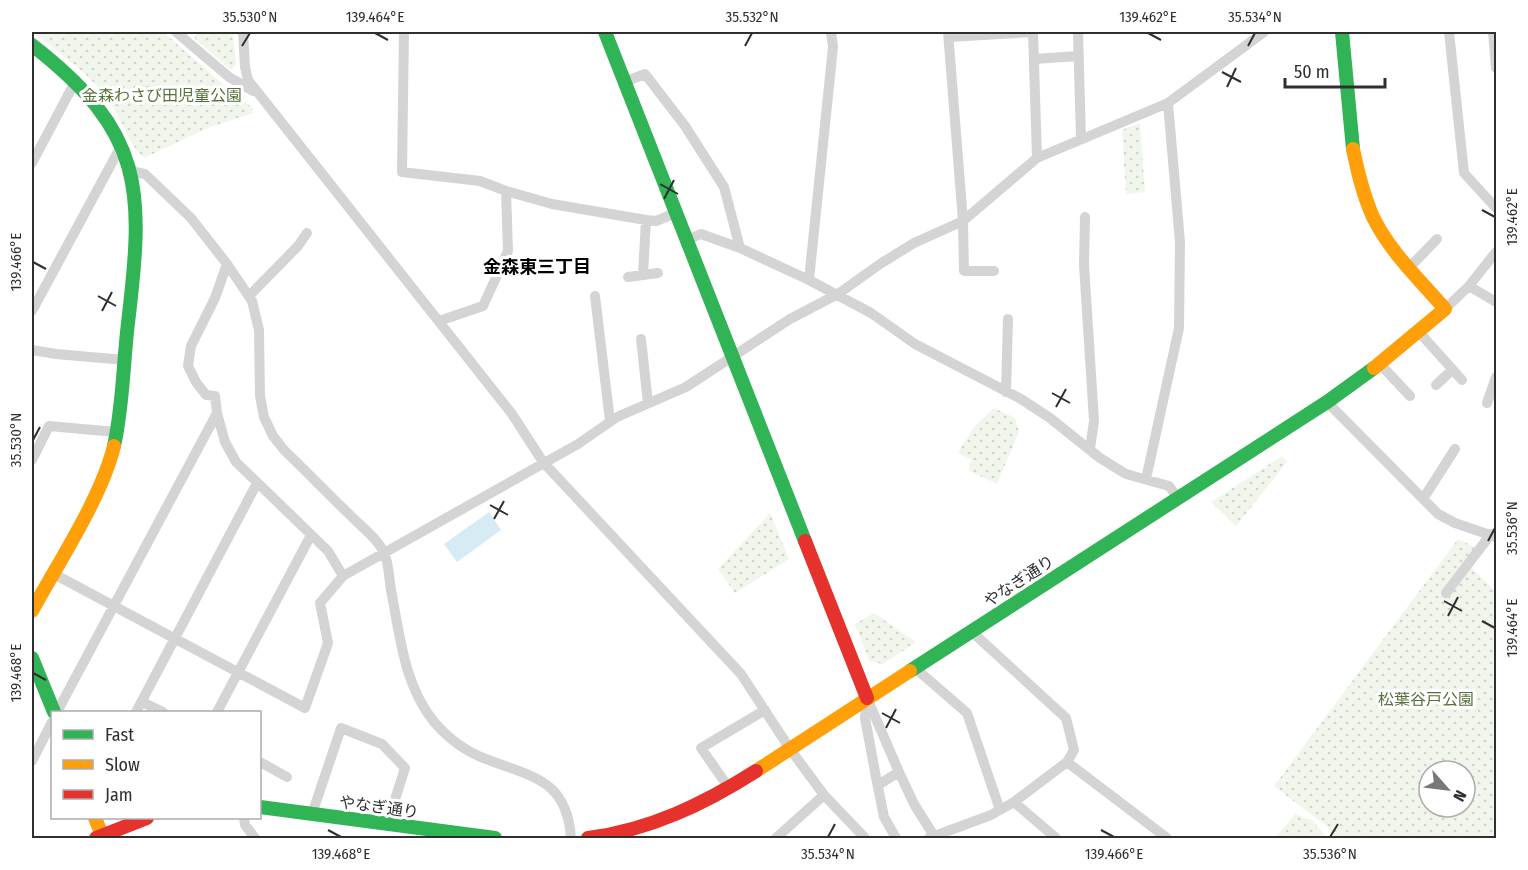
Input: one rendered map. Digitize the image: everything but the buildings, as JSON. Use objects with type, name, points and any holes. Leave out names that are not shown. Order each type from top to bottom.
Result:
[{"type":"street","points":[[176,32],[229,78],[259,94]]},
{"type":"street","points":[[243,32],[248,80],[512,414],[543,462],[741,674],[790,749],[824,795],[865,838]]},
{"type":"street","points":[[404,32],[402,172],[480,181],[552,204],[646,220],[656,221],[676,213]]},
{"type":"street","points":[[605,32],[867,698],[898,772],[932,837],[1000,810],[1014,802],[1067,762],[1074,750],[1066,718],[971,631]]},
{"type":"street","points":[[809,279],[833,47],[831,32]]},
{"type":"street","points":[[994,271],[964,271],[963,221],[949,34],[1033,32],[1037,158]]},
{"type":"street","points":[[1078,32],[1081,139]]},
{"type":"street","points":[[52,573],[305,708],[328,643],[320,603],[343,576],[578,444],[610,421],[686,387],[790,319],[838,294],[914,243],[963,221],[1037,158],[1168,103],[1264,32]]},
{"type":"street","points":[[1342,32],[1355,160],[1363,191],[1375,218],[1391,243],[1445,309],[1469,286],[1497,252]]},
{"type":"street","points":[[1449,32],[1464,173],[1497,208]]},
{"type":"street","points":[[1493,32],[1497,69]]},
{"type":"street","points":[[32,45],[76,80],[103,113],[121,146],[130,171],[137,222],[125,360],[116,432],[109,463],[32,611]]},
{"type":"street","points":[[1034,59],[1079,56]]},
{"type":"street","points":[[624,82],[645,74],[685,126],[724,187],[740,248]]},
{"type":"street","points":[[32,163],[76,80]]},
{"type":"street","points":[[1146,479],[1179,328],[1180,242],[1168,103]]},
{"type":"street","points":[[32,311],[121,146]]},
{"type":"street","points":[[130,171],[145,174],[191,218],[249,296],[259,330],[260,396],[264,417],[273,436],[284,450],[371,536],[384,554],[403,655],[412,683],[424,708],[449,737],[467,750],[532,776],[554,791],[566,806],[571,838]]},
{"type":"street","points":[[439,321],[483,306],[508,251],[506,191]]},
{"type":"street","points":[[1085,217],[1084,265],[1094,421],[1090,450]]},
{"type":"street","points":[[643,275],[646,220]]},
{"type":"street","points":[[249,296],[298,246],[307,233]]},
{"type":"street","points":[[687,240],[701,234],[740,248],[838,294],[871,313],[915,344],[1050,418],[1090,450],[1126,474],[1169,486],[1178,498]]},
{"type":"street","points":[[1410,267],[1437,239]]},
{"type":"street","points":[[227,264],[191,346],[188,366],[206,395],[215,396],[217,414],[225,441],[236,462],[328,551],[343,576]]},
{"type":"street","points":[[628,277],[658,273]]},
{"type":"street","points":[[1469,286],[1497,302]]},
{"type":"street","points":[[595,296],[610,421]]},
{"type":"street","name":"やなぎ通り","points":[[588,838],[596,838],[666,819],[729,788],[1327,402],[1380,364],[1445,309]]},
{"type":"street","points":[[1006,392],[1008,319]]},
{"type":"street","points":[[1419,332],[1462,380]]},
{"type":"street","points":[[641,339],[648,403]]},
{"type":"street","points":[[32,350],[125,360]]},
{"type":"street","points":[[1380,364],[1410,396]]},
{"type":"street","points":[[1436,385],[1452,370]]},
{"type":"street","points":[[1487,403],[1496,382]]},
{"type":"street","points":[[1327,402],[1438,514],[1494,536],[1446,593]]},
{"type":"street","points":[[57,711],[217,414]]},
{"type":"street","points":[[32,460],[49,426],[116,432]]},
{"type":"street","points":[[1423,499],[1455,449]]},
{"type":"street","points":[[137,711],[257,483]]},
{"type":"street","points":[[218,711],[311,536]]},
{"type":"street","points":[[32,658],[56,711]]},
{"type":"street","points":[[915,668],[967,713],[1000,810]]},
{"type":"street","points":[[867,698],[865,718],[884,817],[896,838]]},
{"type":"street","points":[[142,702],[161,711]]},
{"type":"street","points":[[729,788],[701,748],[765,710]]},
{"type":"street","points":[[32,761],[51,724]]},
{"type":"street","points":[[312,814],[341,728],[382,744],[405,768],[387,825]]},
{"type":"street","points":[[1067,762],[1167,838]]},
{"type":"street","points":[[261,763],[287,777]]},
{"type":"street","points":[[878,785],[898,772]]},
{"type":"street","points":[[776,838],[824,795]]},
{"type":"street","points":[[1014,802],[1056,838]]},
{"type":"street","name":"やなぎ通り","points":[[261,807],[495,838]]},
{"type":"street","points":[[95,819],[99,837],[144,819]]},
{"type":"street","points":[[244,819],[245,825],[255,838]]},
{"type":"green space","name":"金森わさび田児童公園","points":[[36,32],[163,32],[253,108],[253,113],[210,127],[144,158],[128,137],[108,99],[74,64],[35,34]]},
{"type":"green space","points":[[199,32],[233,32],[236,65],[231,70],[193,37]]},
{"type":"green space","points":[[1140,123],[1145,192],[1126,194],[1122,130]]},
{"type":"green space","points":[[994,408],[1015,418],[1019,432],[997,484],[969,471],[971,460],[958,453],[974,427]]},
{"type":"green space","points":[[1282,456],[1287,462],[1236,526],[1211,502]]},
{"type":"green space","points":[[770,513],[789,559],[735,593],[718,569]]},
{"type":"green space","name":"松葉谷戸公園","points":[[1458,539],[1477,548],[1467,563],[1496,592],[1496,838],[1334,838],[1329,828],[1274,786]]},
{"type":"green space","points":[[874,613],[916,642],[883,664],[869,661],[855,624]]},
{"type":"green space","points":[[1295,814],[1313,821],[1327,838],[1275,838]]},
{"type":"water","points":[[489,512],[501,530],[457,562],[444,544]]},
{"type":"traffic: fast","points":[[605,32],[805,541]]},
{"type":"traffic: fast","points":[[1342,32],[1353,149]]},
{"type":"traffic: fast","points":[[32,45],[69,77],[97,107],[116,136],[128,167],[134,199],[136,235],[121,401],[114,446]]},
{"type":"traffic: fast","points":[[910,671],[1327,402],[1374,368]]},
{"type":"traffic: fast","points":[[32,658],[54,711]]},
{"type":"traffic: fast","points":[[261,807],[495,838]]},
{"type":"traffic: slow","points":[[1353,149],[1366,200],[1380,230],[1406,265],[1445,309],[1374,368]]},
{"type":"traffic: slow","points":[[32,611],[89,509],[114,446]]},
{"type":"traffic: slow","points":[[756,771],[910,671]]},
{"type":"traffic: slow","points":[[95,819],[102,835]]},
{"type":"traffic: jam","points":[[805,541],[867,698]]},
{"type":"traffic: jam","points":[[588,838],[633,829],[676,814],[756,771]]},
{"type":"traffic: jam","points":[[96,838],[144,819]]},
{"type":"district","name":"金森東三丁目","points":[[537,267]]}]
